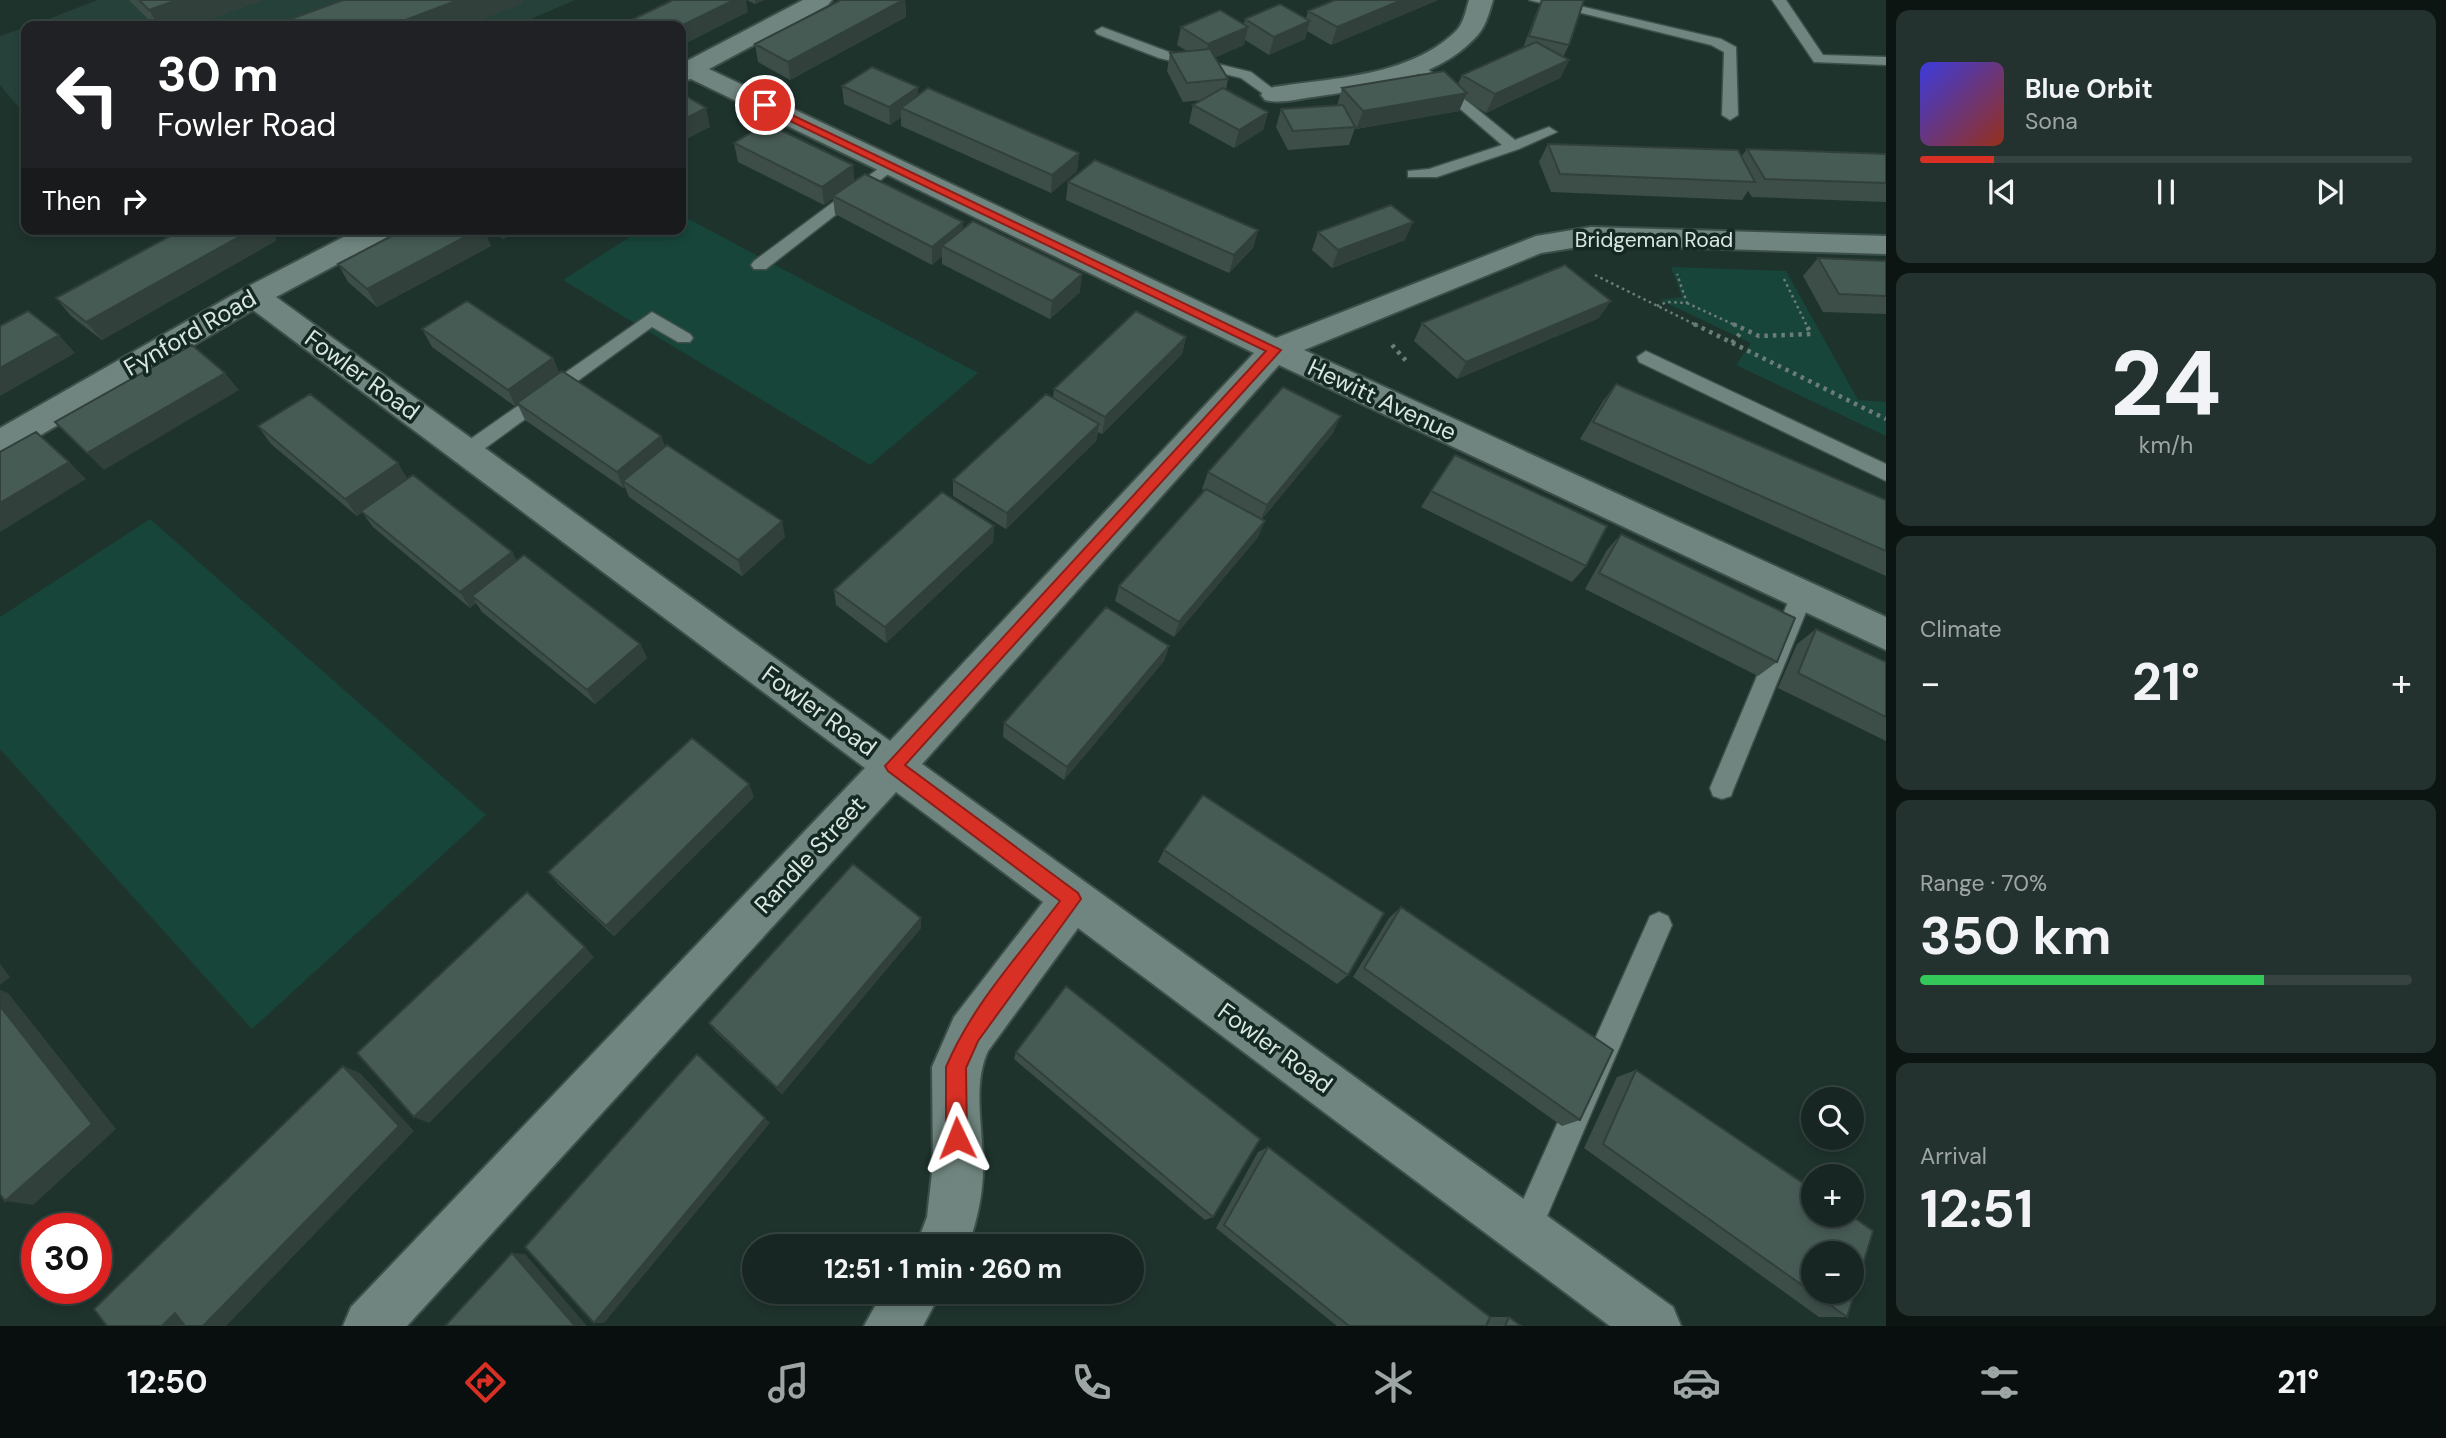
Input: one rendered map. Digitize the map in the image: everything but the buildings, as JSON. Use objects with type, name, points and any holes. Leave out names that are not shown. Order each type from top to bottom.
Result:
[{"type":"street","points":[[686,71],[820,0]]},
{"type":"street","points":[[1274,95],[1382,77],[1419,66],[1467,34],[1480,0]]},
{"type":"street","name":"Hewitt Avenue","points":[[686,72],[890,165],[1275,350],[1886,634]]},
{"type":"street","name":"Fynford Road","points":[[0,443],[254,296],[371,235]]},
{"type":"street","name":"Bridgeman Road","points":[[1275,350],[1536,245],[1591,236],[1886,246]]},
{"type":"street","name":"Fowler Road","points":[[254,296],[1654,1326]]},
{"type":"street","name":"Randle Street","points":[[370,1326],[894,766],[1275,350]]},
{"type":"street","points":[[947,1234],[953,1217],[958,1164],[956,1067],[971,1034],[1072,899]]},
{"type":"street","points":[[891,1326],[906,1304]]},
{"type":"lane","points":[[1536,0],[1716,42],[1731,51],[1730,115]]},
{"type":"lane","points":[[1779,0],[1819,59],[1886,61]]},
{"type":"lane","points":[[1102,32],[1164,55],[1246,75],[1274,95]]},
{"type":"lane","points":[[1419,66],[1513,146]]},
{"type":"lane","points":[[1414,174],[1431,174],[1549,132]]},
{"type":"lane","points":[[760,265],[890,165]]},
{"type":"lane","points":[[466,452],[652,318],[684,338]]},
{"type":"lane","points":[[1646,357],[1886,473]]},
{"type":"lane","points":[[1722,788],[1802,595]]},
{"type":"lane","points":[[1525,1231],[1660,925]]},
{"type":"path","points":[[1536,245],[1886,419]]},
{"type":"path","points":[[1687,303],[1676,270],[1689,271]]},
{"type":"path","points":[[1657,306],[1667,302],[1687,303],[1759,336],[1811,334],[1781,274]]},
{"type":"path","points":[[1732,343],[1743,330]]},
{"type":"shaded area","points":[[98,0],[575,0],[527,21],[43,21]]},
{"type":"shaded area","points":[[21,29],[21,110],[0,85],[0,36]]},
{"type":"green space","points":[[686,218],[978,373],[870,465],[563,280],[633,235],[686,235]]},
{"type":"green space","points":[[1671,267],[1786,271],[1858,400],[1886,402],[1886,436],[1736,365],[1751,343],[1660,300],[1682,297]]},
{"type":"green space","points":[[150,519],[486,815],[252,1029],[0,749],[0,617]]},
{"type":"route","points":[[765,105],[1275,350],[894,766],[1072,899],[971,1034],[956,1067],[957,1138]]}]
